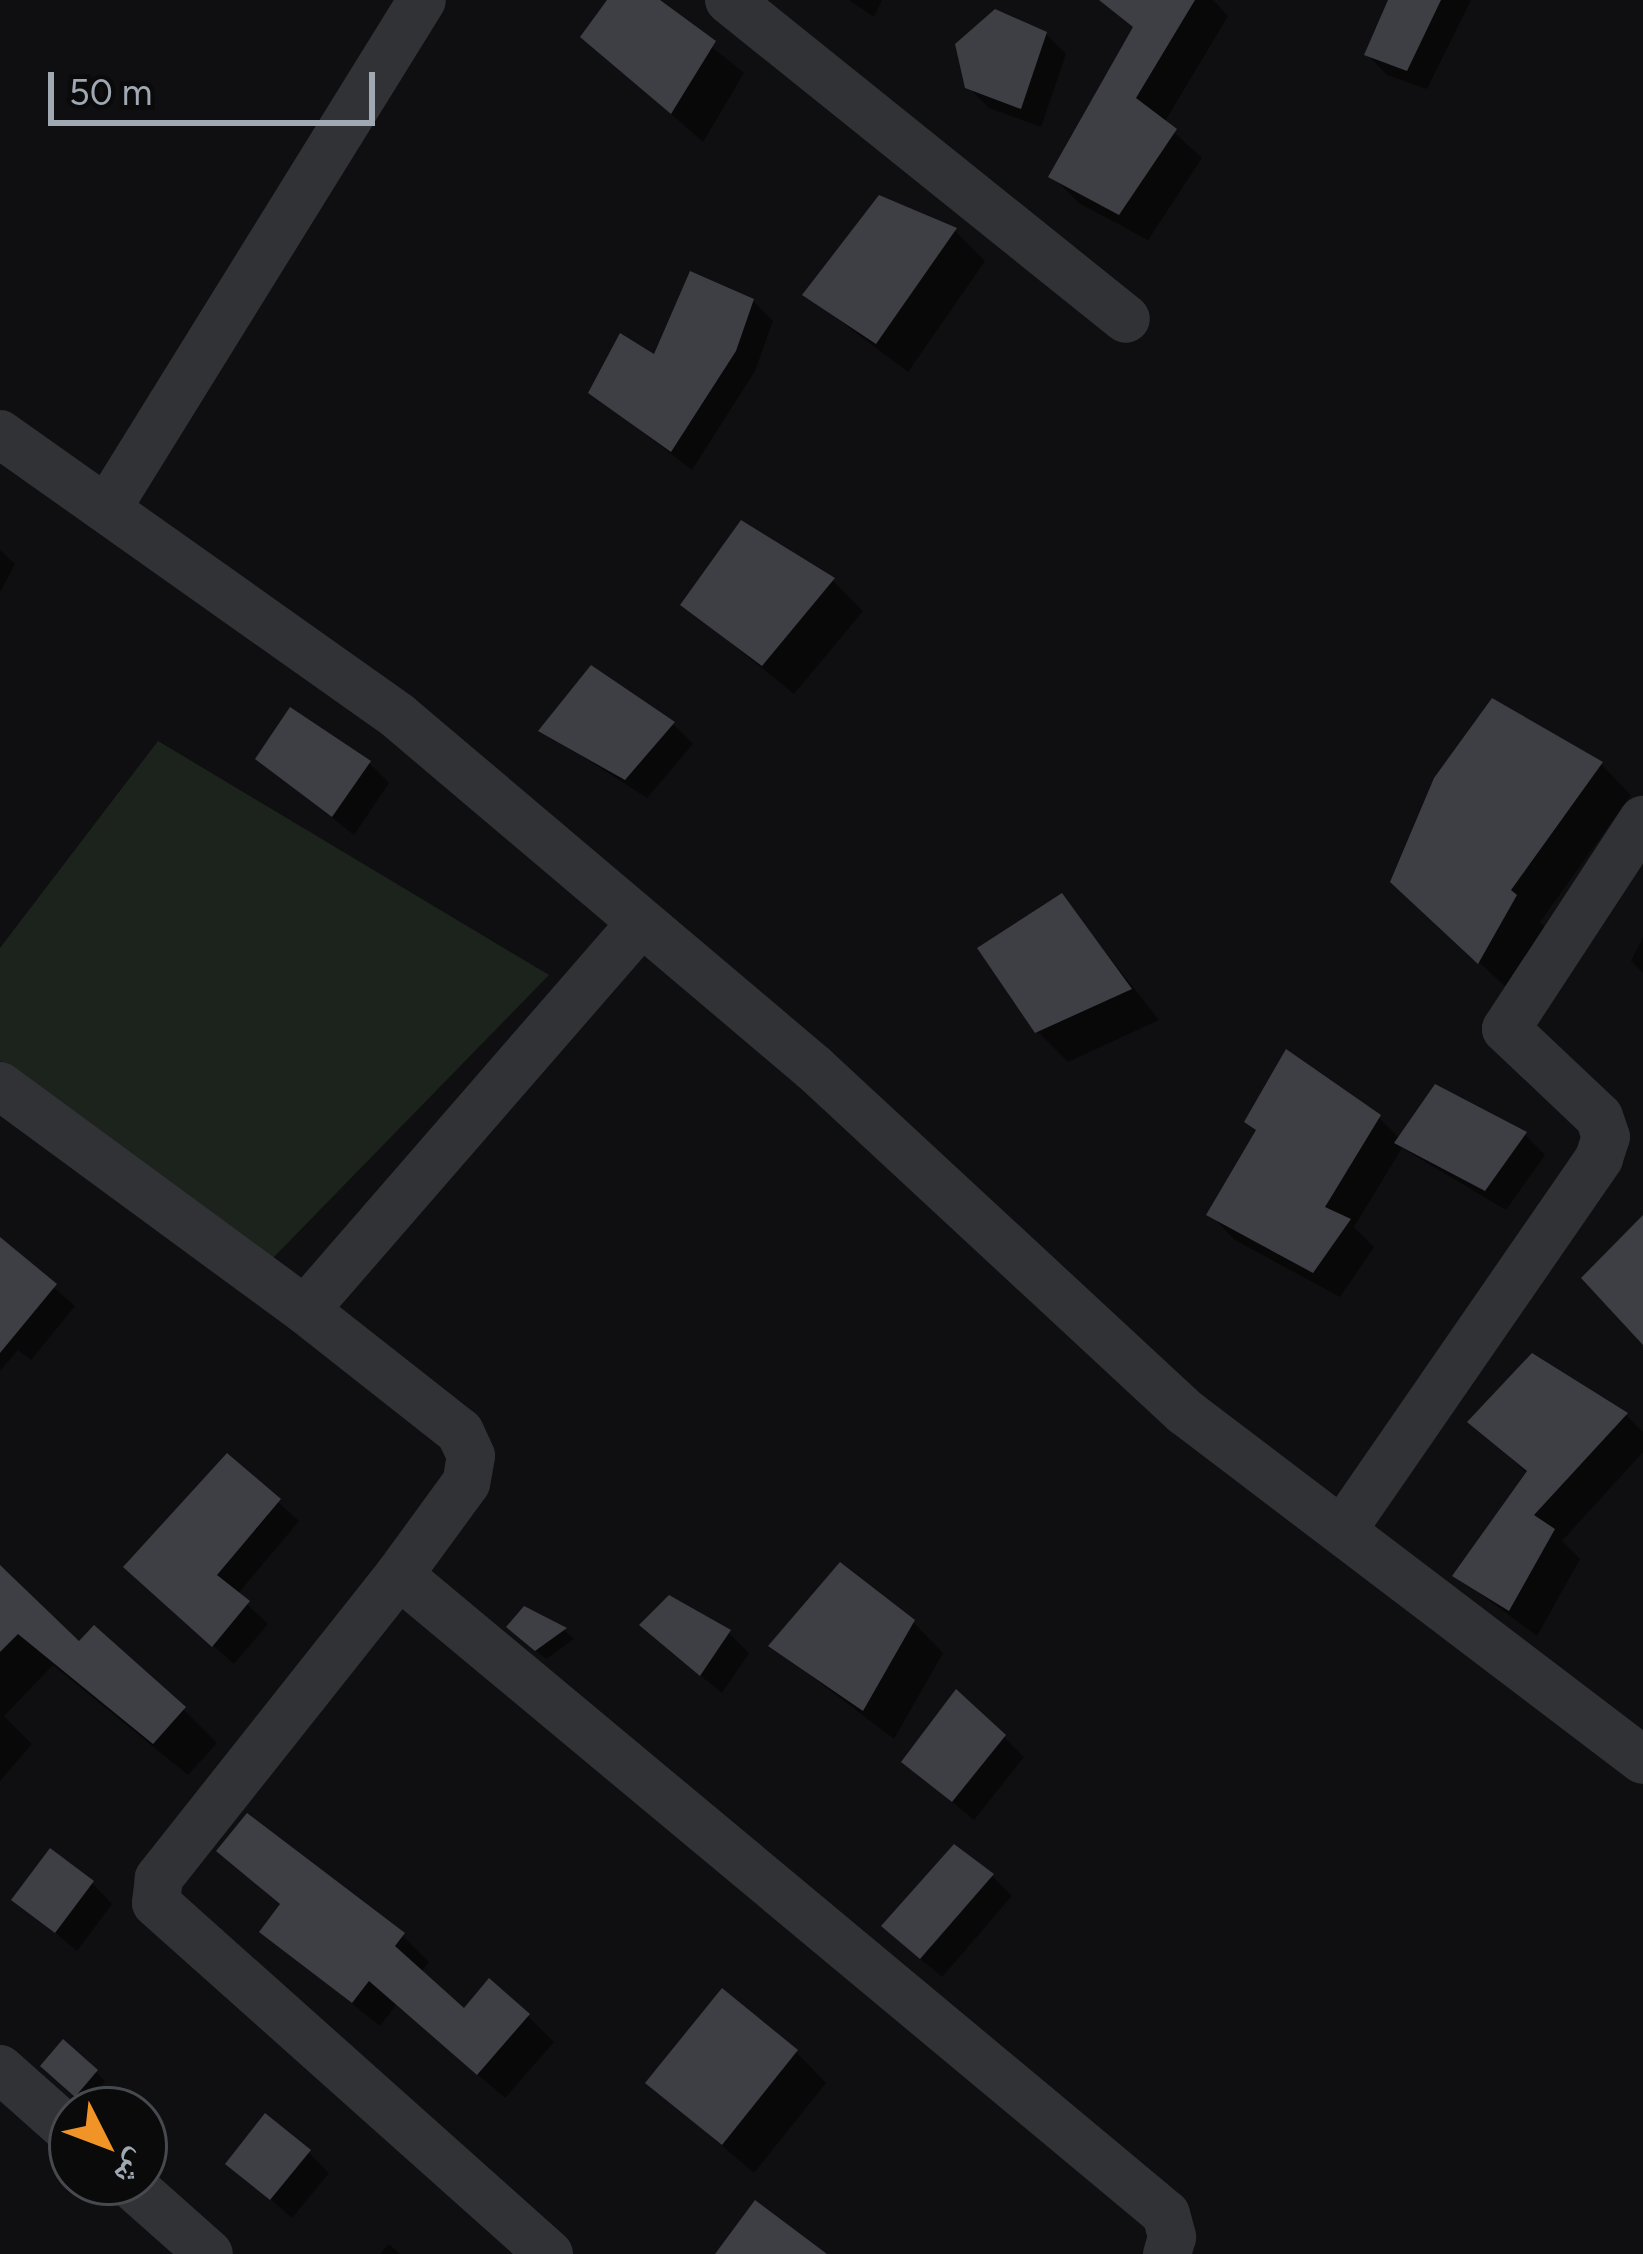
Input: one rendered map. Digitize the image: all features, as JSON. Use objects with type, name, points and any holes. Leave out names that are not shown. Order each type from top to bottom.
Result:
[{"type":"street","points":[[108,507],[422,0]]},
{"type":"street","points":[[729,0],[1126,319]]},
{"type":"street","points":[[0,434],[398,716],[814,1068],[1185,1412],[1643,1760]]},
{"type":"street","points":[[1342,1531],[1599,1158],[1606,1137],[1599,1117],[1506,1029],[1643,820]]},
{"type":"street","points":[[305,1310],[641,923]]},
{"type":"street","points":[[0,1086],[305,1310],[460,1432],[471,1456],[466,1483],[160,1878],[156,1903],[548,2254]]},
{"type":"street","points":[[399,1575],[1166,2214],[1172,2237],[1167,2254]]},
{"type":"street","points":[[0,2069],[48,2112]]},
{"type":"street","points":[[155,2206],[209,2254]]},
{"type":"shaded area","points":[[158,741],[549,975],[273,1258],[0,1061],[0,948]]},
{"type":"building","points":[[607,0],[660,0],[716,41],[671,114],[580,37]]},
{"type":"building","points":[[1099,0],[1195,0],[1136,98],[1177,129],[1119,215],[1048,177],[1133,27]]},
{"type":"building","points":[[1388,0],[1441,0],[1407,71],[1364,55]]},
{"type":"building","points":[[995,9],[1047,32],[1021,109],[965,88],[955,44]]},
{"type":"building","points":[[879,195],[957,228],[876,344],[802,295]]},
{"type":"building","points":[[690,271],[754,299],[736,351],[671,452],[588,393],[620,333],[654,354]]},
{"type":"building","points":[[741,520],[835,578],[762,666],[680,605]]},
{"type":"building","points":[[591,665],[675,722],[625,780],[538,731]]},
{"type":"building","points":[[1492,698],[1603,762],[1511,890],[1517,895],[1478,964],[1390,882],[1434,778]]},
{"type":"building","points":[[290,707],[371,761],[332,817],[255,759]]},
{"type":"building","points":[[1062,893],[1132,989],[1035,1033],[977,948]]},
{"type":"building","points":[[1286,1049],[1381,1115],[1325,1207],[1351,1219],[1313,1273],[1206,1215],[1256,1130],[1244,1122]]},
{"type":"building","points":[[1435,1084],[1527,1132],[1485,1191],[1394,1143]]},
{"type":"building","points":[[1643,1215],[1643,1345],[1581,1278]]},
{"type":"building","points":[[0,1237],[57,1284],[0,1353]]},
{"type":"building","points":[[1532,1353],[1628,1413],[1534,1515],[1555,1529],[1509,1611],[1452,1576],[1527,1471],[1467,1422]]},
{"type":"building","points":[[227,1453],[281,1499],[217,1575],[250,1601],[212,1647],[123,1567]]},
{"type":"building","points":[[840,1562],[915,1620],[863,1711],[768,1646]]},
{"type":"building","points":[[0,1565],[79,1641],[94,1625],[186,1707],[153,1744],[18,1634],[0,1652]]},
{"type":"building","points":[[669,1595],[731,1630],[700,1676],[639,1625]]},
{"type":"building","points":[[524,1606],[567,1628],[535,1651],[506,1627]]},
{"type":"building","points":[[956,1689],[1006,1735],[952,1802],[901,1762]]},
{"type":"building","points":[[247,1813],[405,1933],[395,1946],[464,2008],[489,1978],[530,2014],[477,2075],[369,1981],[352,2003],[259,1932],[280,1904],[216,1851]]},
{"type":"building","points":[[954,1844],[994,1874],[920,1959],[881,1926]]},
{"type":"building","points":[[50,1848],[94,1881],[55,1933],[11,1900]]},
{"type":"building","points":[[722,1988],[798,2050],[722,2145],[645,2083]]},
{"type":"building","points":[[63,2039],[98,2070],[84,2086],[63,2086],[40,2066]]},
{"type":"building","points":[[265,2113],[311,2150],[270,2200],[225,2164]]},
{"type":"building","points":[[755,2200],[827,2254],[715,2254]]}]
